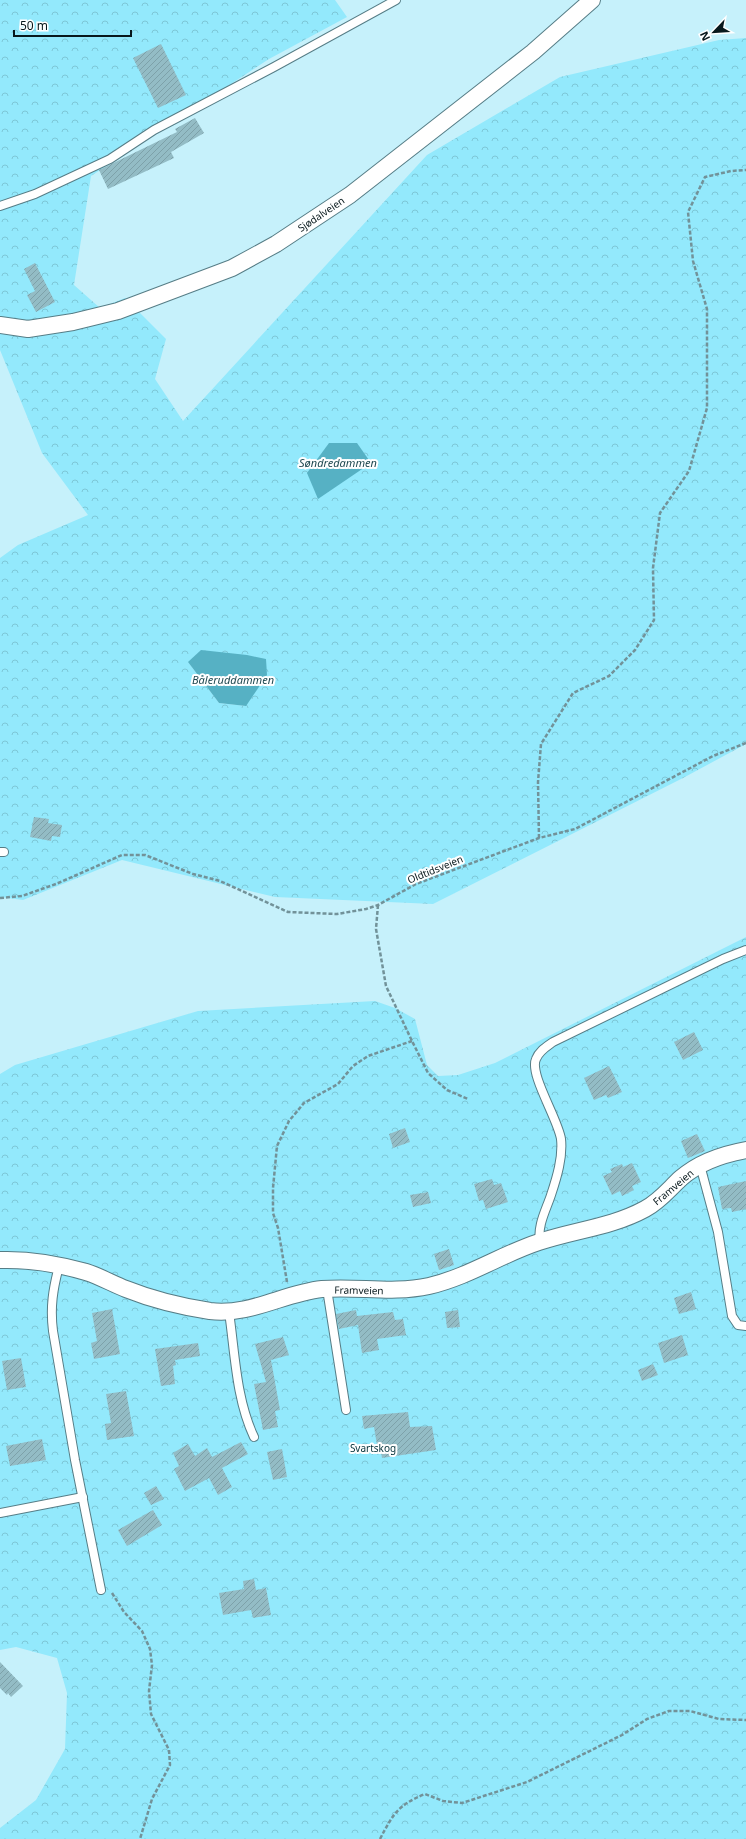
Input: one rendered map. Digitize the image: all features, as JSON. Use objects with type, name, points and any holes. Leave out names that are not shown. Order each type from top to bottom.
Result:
[{"type":"street","name":"Sjødalveien","points":[[0,325],[28,329],[73,322],[118,311],[232,268],[276,244],[350,194],[533,52],[592,0]]},
{"type":"street","name":"Framveien","points":[[0,1260],[24,1259],[88,1273],[157,1300],[209,1311],[229,1312],[248,1310],[289,1296],[327,1289],[388,1291],[412,1289],[448,1281],[540,1242],[605,1226],[644,1209],[656,1202],[683,1177],[700,1166],[746,1150]]},
{"type":"lane","points":[[0,206],[35,194],[110,159],[154,130],[281,64],[396,0]]},
{"type":"lane","points":[[540,1242],[539,1234],[552,1194],[562,1151],[557,1124],[534,1071],[536,1058],[541,1050],[553,1042],[723,959],[746,950]]},
{"type":"lane","name":"Framveien","points":[[700,1166],[718,1232],[732,1316],[738,1325],[746,1326]]},
{"type":"lane","points":[[59,1266],[52,1291],[51,1318],[101,1590]]},
{"type":"lane","points":[[327,1289],[346,1410]]},
{"type":"lane","points":[[229,1312],[241,1392],[248,1424],[254,1437]]},
{"type":"lane","points":[[0,1513],[83,1497]]},
{"type":"path","points":[[539,838],[538,782],[541,744],[573,693],[609,676],[635,650],[654,620],[653,568],[660,513],[689,471],[706,408],[707,309],[693,262],[688,212],[705,177],[731,171],[746,170]]},
{"type":"path","name":"Oldtidsveien","points":[[0,898],[22,896],[56,884],[122,855],[145,855],[193,874],[220,881],[288,912],[337,914],[378,905],[416,884],[539,838],[575,829],[713,756],[746,743]]},
{"type":"path","points":[[378,905],[376,929],[386,986],[428,1073],[447,1090],[468,1099]]},
{"type":"path","points":[[289,1296],[278,1228],[273,1213],[276,1146],[289,1121],[304,1103],[338,1084],[353,1066],[368,1056],[412,1041]]},
{"type":"path","points":[[97,1568],[124,1612],[142,1631],[150,1649],[152,1665],[149,1691],[151,1714],[169,1750],[170,1765],[152,1799],[140,1839]]},
{"type":"path","points":[[380,1839],[392,1815],[409,1801],[425,1794],[443,1802],[462,1803],[527,1782],[622,1735],[647,1720],[669,1711],[690,1711],[719,1719],[746,1720]]},
{"type":"green space","points":[[0,0],[335,0],[347,17],[269,59],[91,176],[74,285],[100,308],[125,298],[166,339],[155,379],[183,421],[427,155],[560,77],[719,40],[746,38],[746,744],[683,778],[433,904],[275,897],[122,860],[23,900],[0,897],[0,558],[18,545],[88,515],[42,453],[0,350]],"holes":[[[188,662],[246,706],[219,703]]]},
{"type":"green space","name":"Svartskog","points":[[746,937],[746,1839],[0,1839],[0,1828],[36,1800],[65,1749],[67,1693],[57,1658],[16,1647],[0,1650],[0,1074],[15,1065],[198,1011],[375,1001],[395,1008],[415,1019],[427,1065],[438,1076],[458,1075],[495,1063]]},
{"type":"water","name":"Søndredammen","points":[[329,443],[357,443],[371,463],[318,499],[307,473]]},
{"type":"water","name":"Båleruddammen","points":[[201,650],[247,655],[266,659],[267,675],[246,706],[219,703],[188,662]]},
{"type":"building","points":[[161,44],[186,95],[158,108],[133,58]]},
{"type":"building","points":[[195,118],[204,133],[171,152],[174,158],[108,189],[99,170],[177,132],[175,129]]},
{"type":"building","points":[[35,263],[55,302],[36,312],[27,295],[35,291],[24,269]]},
{"type":"building","points":[[34,817],[49,819],[48,823],[62,825],[60,837],[52,836],[51,841],[30,837]]},
{"type":"building","points":[[694,1032],[703,1050],[683,1060],[674,1042]]},
{"type":"building","points":[[609,1066],[622,1092],[608,1098],[606,1095],[594,1100],[584,1078]]},
{"type":"building","points":[[405,1128],[410,1142],[393,1148],[389,1134]]},
{"type":"building","points":[[697,1134],[705,1151],[688,1158],[681,1141]]},
{"type":"building","points":[[632,1163],[641,1182],[632,1186],[634,1190],[622,1196],[620,1191],[612,1195],[603,1176],[612,1172],[610,1169],[622,1164],[623,1167]]},
{"type":"building","points":[[492,1179],[494,1185],[501,1183],[508,1202],[486,1209],[483,1200],[479,1201],[474,1184]]},
{"type":"building","points":[[746,1181],[746,1209],[732,1212],[731,1208],[722,1209],[718,1187]]},
{"type":"building","points":[[428,1192],[431,1203],[413,1207],[410,1195]]},
{"type":"building","points":[[449,1249],[454,1265],[439,1270],[434,1254]]},
{"type":"building","points":[[691,1292],[696,1309],[679,1314],[674,1298]]},
{"type":"building","points":[[112,1309],[120,1354],[94,1359],[91,1343],[97,1341],[92,1313]]},
{"type":"building","points":[[356,1310],[357,1316],[393,1312],[395,1320],[403,1319],[406,1335],[377,1339],[379,1350],[362,1353],[358,1325],[339,1329],[336,1314]]},
{"type":"building","points":[[458,1310],[460,1327],[447,1328],[445,1312]]},
{"type":"building","points":[[682,1335],[688,1355],[664,1363],[658,1343]]},
{"type":"building","points":[[283,1337],[289,1355],[271,1360],[280,1410],[275,1411],[278,1427],[263,1430],[254,1384],[266,1382],[255,1344]]},
{"type":"building","points":[[198,1343],[200,1356],[175,1360],[176,1365],[173,1366],[175,1384],[161,1386],[155,1349]]},
{"type":"building","points":[[21,1358],[26,1387],[7,1390],[2,1361]]},
{"type":"building","points":[[653,1364],[658,1375],[642,1381],[638,1370]]},
{"type":"building","points":[[126,1391],[134,1436],[107,1440],[105,1424],[111,1423],[106,1394]]},
{"type":"building","points":[[408,1412],[410,1427],[432,1426],[436,1450],[382,1458],[380,1445],[377,1445],[374,1427],[364,1429],[362,1416]]},
{"type":"building","points":[[42,1439],[46,1460],[10,1466],[6,1446]]},
{"type":"building","points":[[241,1442],[248,1454],[222,1468],[232,1487],[218,1495],[209,1478],[185,1491],[174,1469],[179,1466],[173,1453],[188,1444],[195,1456],[207,1448],[212,1457]]},
{"type":"building","points":[[282,1449],[287,1477],[273,1480],[267,1452]]},
{"type":"building","points":[[156,1486],[164,1499],[151,1505],[144,1493]]},
{"type":"building","points":[[153,1510],[162,1525],[127,1546],[118,1530]]},
{"type":"building","points":[[254,1579],[256,1590],[266,1588],[271,1615],[253,1618],[251,1610],[223,1615],[219,1593],[244,1589],[243,1581]]},
{"type":"building","points":[[0,1662],[23,1686],[11,1697],[0,1688]]}]
